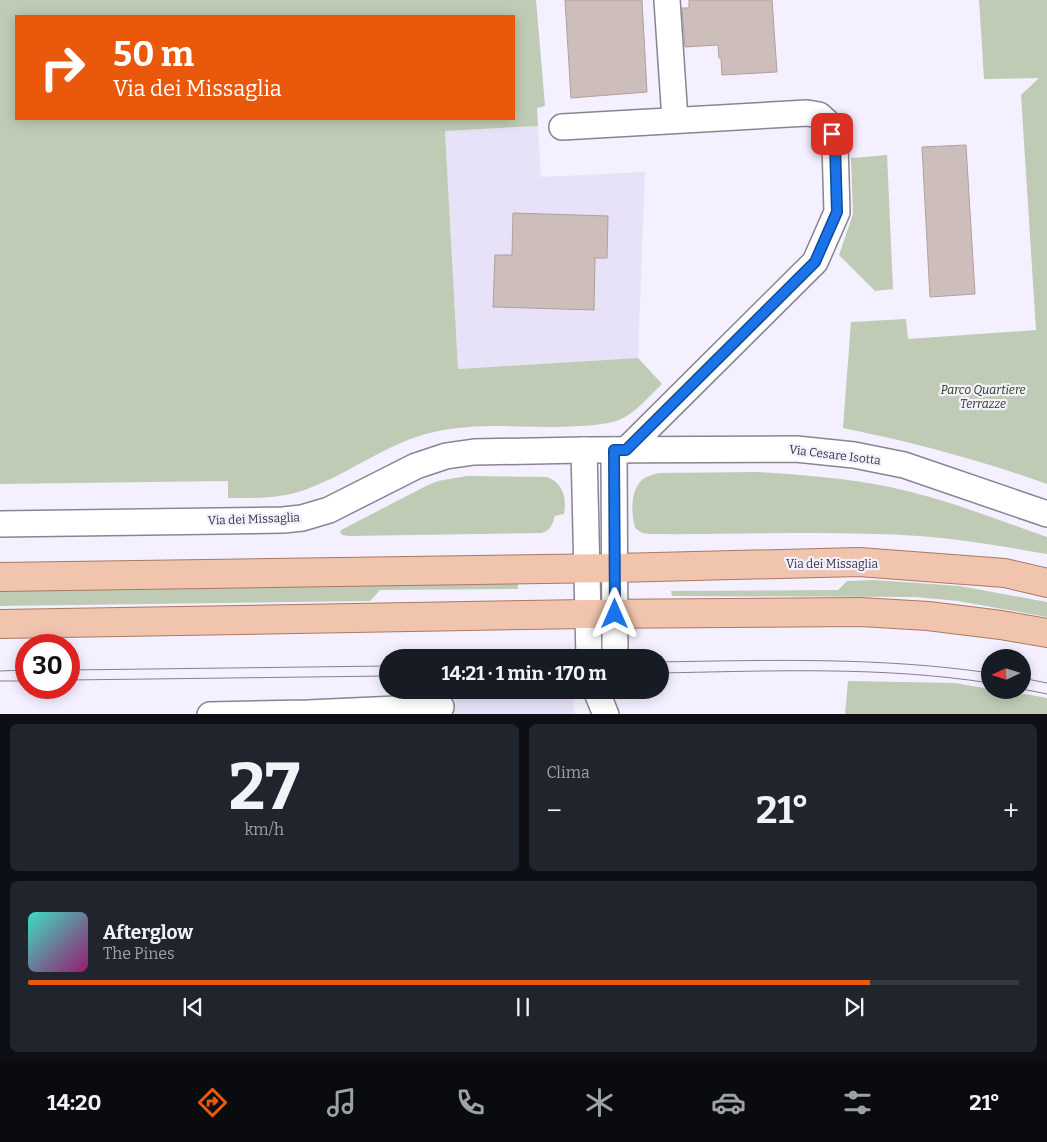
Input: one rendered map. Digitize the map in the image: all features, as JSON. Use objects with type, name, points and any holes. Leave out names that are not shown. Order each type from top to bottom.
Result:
[{"type":"main road","name":"Via dei Missaglia","points":[[0,576],[615,568],[859,562],[1005,573],[1047,583]]},
{"type":"main road","points":[[0,624],[587,614],[860,612],[928,616],[1047,633]]},
{"type":"street","points":[[667,0],[675,120]]},
{"type":"street","points":[[562,127],[807,113],[819,115],[829,124],[835,144],[837,212],[815,262],[620,450],[615,568],[615,649]]},
{"type":"street","name":"Via Cesare Isotta","points":[[620,450],[796,449],[854,455],[904,465],[1047,514]]},
{"type":"street","points":[[584,450],[589,649]]},
{"type":"street","name":"Via dei Missaglia","points":[[0,524],[283,520],[302,518],[344,503],[416,466],[446,456],[474,452],[620,450]]},
{"type":"street","points":[[600,699],[608,714]]},
{"type":"street","points":[[608,714],[612,699]]},
{"type":"street","points":[[210,714],[308,713],[441,707]]},
{"type":"shaded area","points":[[538,126],[541,177],[645,172],[638,358],[458,369],[445,131]]},
{"type":"shaded area","points":[[445,699],[572,699],[575,714],[449,714]]},
{"type":"green space","points":[[0,0],[536,0],[545,106],[537,108],[538,126],[445,131],[458,369],[638,358],[662,384],[631,413],[613,422],[598,425],[559,427],[480,426],[434,432],[385,450],[339,475],[307,489],[278,496],[228,498],[228,481],[0,484]]},
{"type":"green space","name":"Parco Quartiere Terrazze","points":[[979,0],[1047,0],[1047,484],[946,452],[843,428],[851,322],[906,319],[908,339],[1036,330],[1021,95],[1039,78],[984,79]]},
{"type":"green space","points":[[887,155],[893,289],[875,291],[839,255],[853,214],[851,158]]},
{"type":"green space","points":[[760,472],[858,481],[930,497],[1047,537],[1047,554],[967,541],[919,536],[819,533],[650,534],[642,533],[635,528],[632,508],[634,495],[639,484],[646,477],[658,473]]},
{"type":"green space","points":[[467,476],[547,477],[557,483],[563,492],[565,502],[564,514],[555,516],[551,527],[542,533],[349,536],[340,533],[341,530],[428,485],[438,481]]},
{"type":"green space","points":[[874,580],[960,586],[1047,602],[1047,617],[958,601],[915,597],[672,596],[671,591],[838,590],[847,581]]},
{"type":"green space","points":[[518,584],[518,589],[380,590],[370,601],[0,606],[0,590]]},
{"type":"green space","points":[[848,681],[955,683],[981,687],[981,699],[1031,699],[1031,695],[1047,698],[1047,714],[845,714]]},
{"type":"building","points":[[565,0],[642,0],[647,92],[571,98]]},
{"type":"building","points":[[689,0],[772,0],[777,72],[722,75],[718,45],[685,47],[682,8],[689,8]]},
{"type":"building","points":[[966,145],[975,294],[930,297],[922,147]]},
{"type":"building","points":[[513,213],[608,216],[607,258],[595,258],[594,310],[493,307],[495,255],[512,255]]},
{"type":"tram line","points":[[669,662],[784,660],[867,662],[908,664],[981,672]]},
{"type":"tram line","points":[[80,670],[379,666]]},
{"type":"tram line","points":[[0,671],[15,670]]},
{"type":"tram line","points":[[669,673],[867,672],[908,674],[981,682]]},
{"type":"tram line","points":[[80,680],[379,676]]},
{"type":"tram line","points":[[1031,680],[1047,683]]},
{"type":"tram line","points":[[0,681],[15,681]]},
{"type":"tram line","points":[[1031,691],[1047,694]]},
{"type":"route","points":[[615,614],[614,450],[626,450],[815,262],[837,212],[835,144],[832,134]]}]
